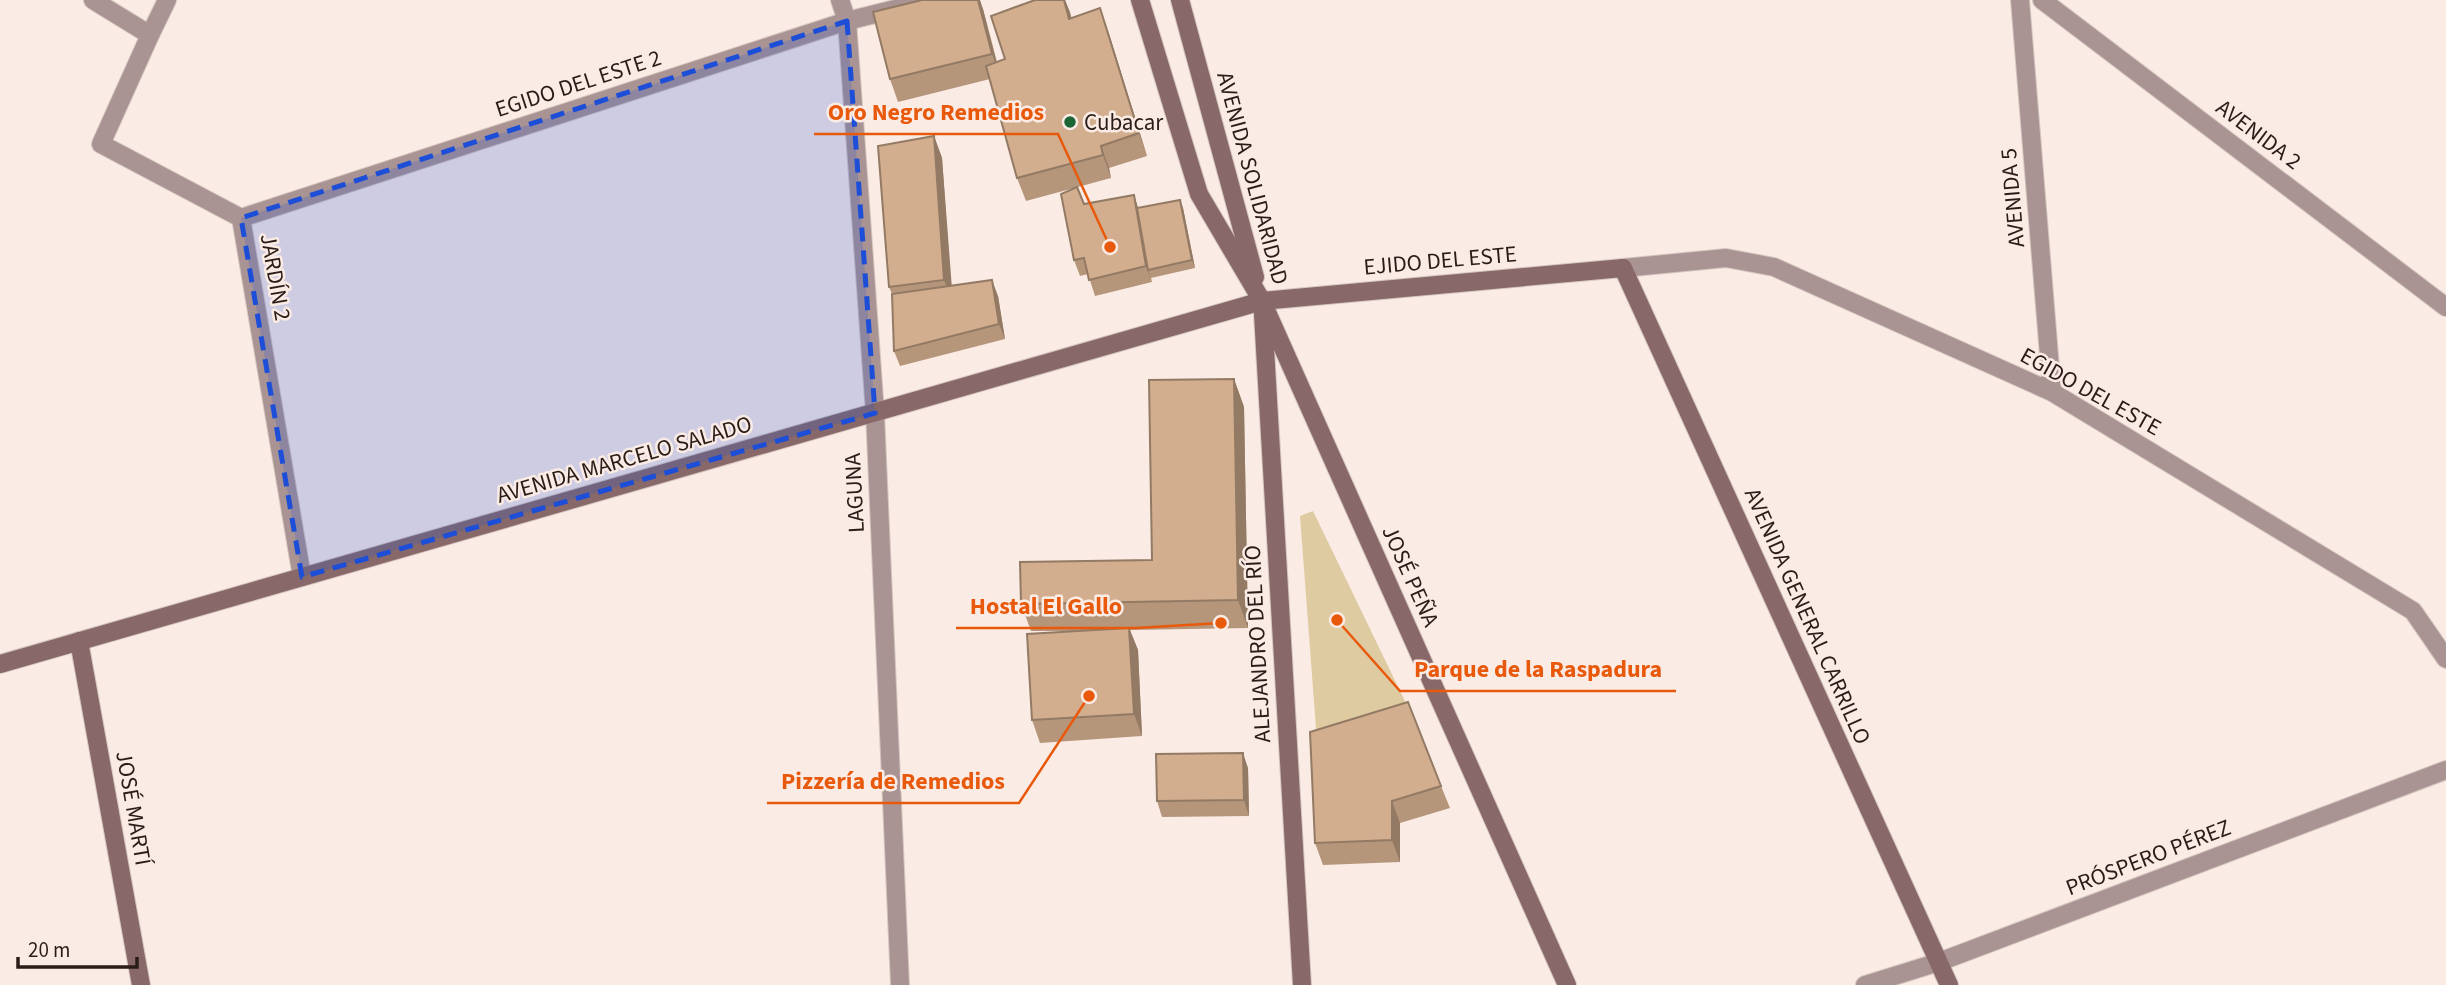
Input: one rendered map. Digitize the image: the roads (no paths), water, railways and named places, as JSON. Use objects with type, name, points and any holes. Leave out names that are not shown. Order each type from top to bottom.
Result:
[{"type":"street","points":[[93,0],[150,35]]},
{"type":"street","name":"JARDÍN 2","points":[[167,0],[101,144],[241,218],[302,577]]},
{"type":"street","name":"LAGUNA","points":[[840,0],[847,22],[875,413],[900,985]]},
{"type":"street","name":"EGIDO DEL ESTE 2","points":[[241,218],[847,22],[931,0]]},
{"type":"street","name":"AVENIDA SOLIDARIDAD","points":[[1140,0],[1199,194],[1262,301]]},
{"type":"street","name":"AVENIDA SOLIDARIDAD","points":[[1180,0],[1262,301]]},
{"type":"street","name":"AVENIDA 5","points":[[2020,0],[2052,392]]},
{"type":"street","name":"AVENIDA 2","points":[[2042,0],[2446,307]]},
{"type":"street","name":"EGIDO DEL ESTE","points":[[1623,268],[1726,258],[1773,267],[2052,392],[2413,611],[2446,659]]},
{"type":"street","name":"EJIDO DEL ESTE","points":[[1262,301],[1623,268]]},
{"type":"street","name":"AVENIDA GENERAL CARRILLO","points":[[1623,268],[1949,985]]},
{"type":"street","name":"AVENIDA MARCELO SALADO","points":[[0,664],[1262,301]]},
{"type":"street","name":"ALEJANDRO DEL RÍO","points":[[1262,301],[1302,985]]},
{"type":"street","name":"JOSÉ PEÑA","points":[[1262,301],[1567,985]]},
{"type":"street","name":"JOSÉ MARTÍ","points":[[79,641],[141,985]]},
{"type":"street","name":"PRÓSPERO PÉREZ","points":[[1865,985],[1939,962],[2446,770]]},
{"type":"place","name":"Cubacar","points":[[1070,122]]},
{"type":"place","name":"Oro Negro Remedios","points":[[1110,247]]},
{"type":"place","name":"Parque de la Raspadura","points":[[1337,620]]},
{"type":"place","name":"Hostal El Gallo","points":[[1221,623]]},
{"type":"place","name":"Pizzería de Remedios","points":[[1089,696]]}]
